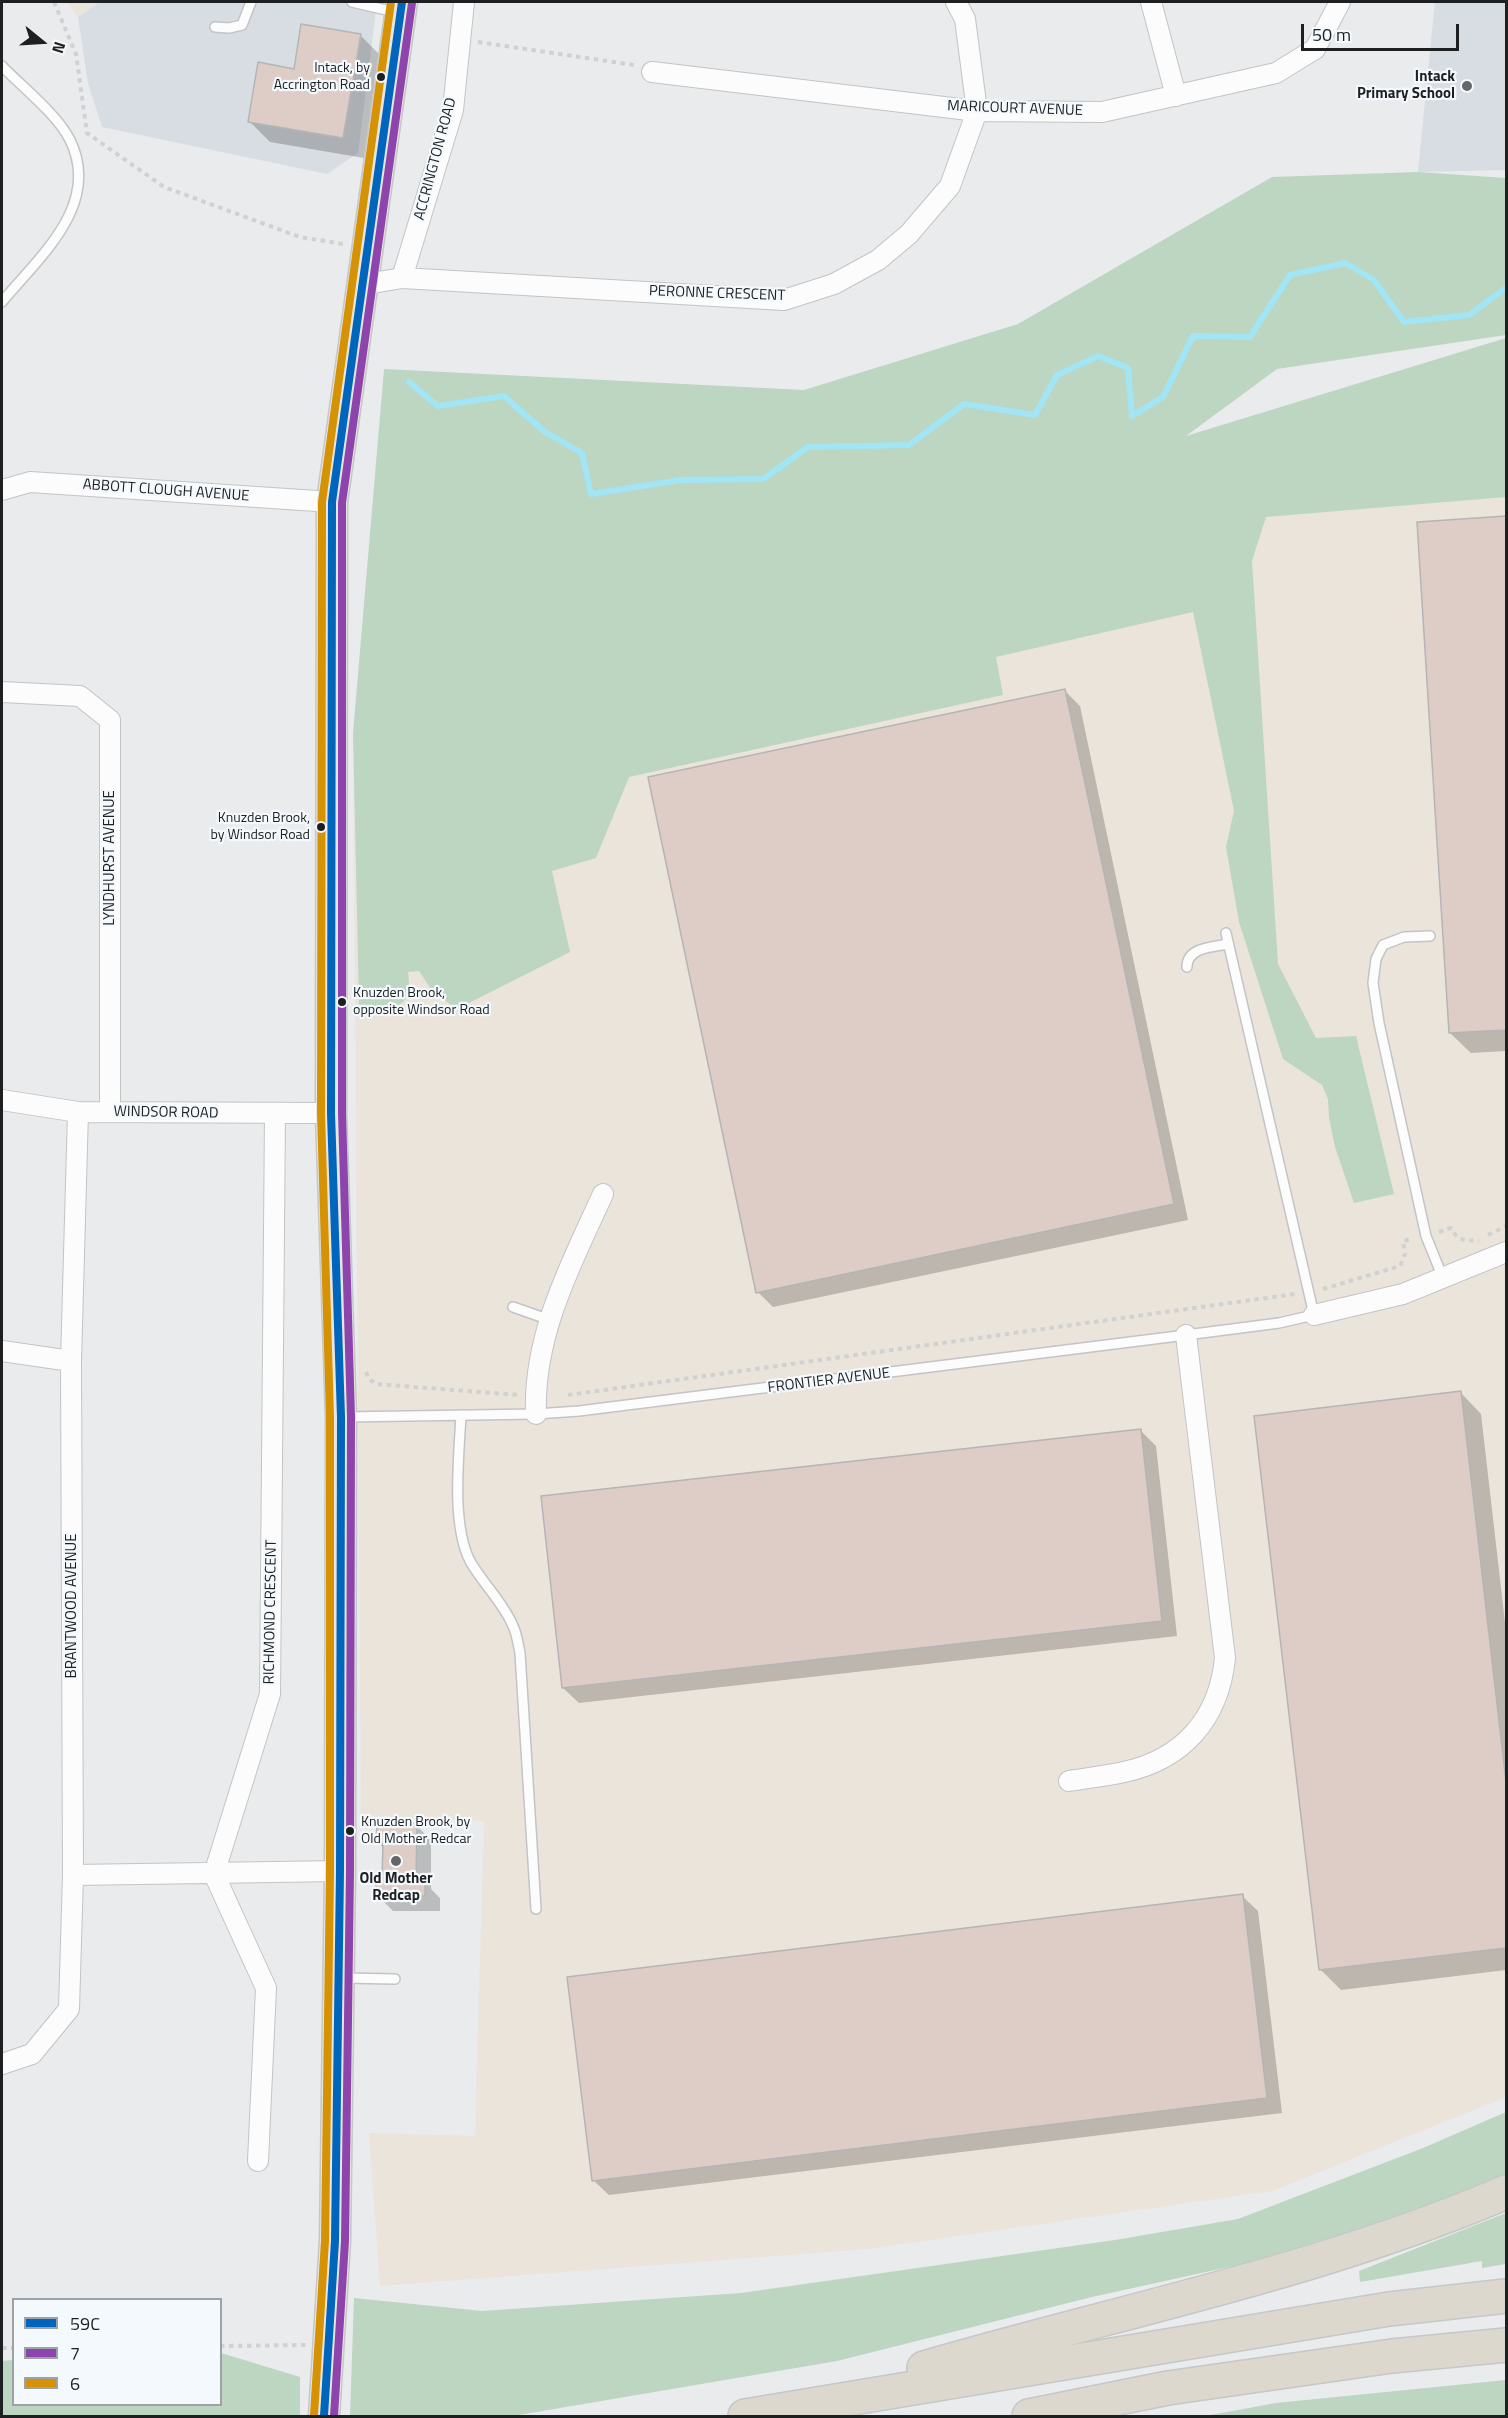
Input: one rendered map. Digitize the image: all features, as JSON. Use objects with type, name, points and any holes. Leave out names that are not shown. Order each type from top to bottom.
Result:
[{"type":"highway","points":[[784,2409],[980,2352],[1311,2263],[1462,2211],[1506,2192]]},
{"type":"highway","points":[[745,2416],[1389,2309],[1506,2296]]},
{"type":"highway","points":[[1029,2416],[1168,2388],[1392,2356],[1506,2345]]},
{"type":"main road","points":[[324,2416],[335,2241],[340,1872],[341,1417],[331,1113],[332,502],[401,7]]},
{"type":"street","name":"ACCRINGTON ROAD","points":[[402,278],[453,110],[464,2]]},
{"type":"street","name":"PERONNE CRESCENT","points":[[361,285],[402,278],[784,300],[834,284],[878,260],[909,234],[950,186],[977,111],[965,19],[956,2]]},
{"type":"street","points":[[1151,2],[1176,96]]},
{"type":"street","name":"MARICOURT AVENUE","points":[[652,72],[977,111],[1102,112],[1276,73],[1316,49],[1340,2]]},
{"type":"street","name":"ABBOTT CLOUGH AVENUE","points":[[2,490],[30,482],[332,502]]},
{"type":"street","name":"LYNDHURST AVENUE","points":[[2,692],[80,696],[110,720],[110,1112]]},
{"type":"street","name":"WINDSOR ROAD","points":[[2,1100],[78,1112],[331,1113]]},
{"type":"street","name":"BRANTWOOD AVENUE","points":[[2,2064],[32,2054],[69,2009],[73,1875],[70,1361],[78,1112]]},
{"type":"street","name":"RICHMOND CRESCENT","points":[[214,1874],[270,1694],[275,1114]]},
{"type":"street","points":[[536,1406],[539,1363],[559,1291],[603,1194]]},
{"type":"street","points":[[1314,1315],[1403,1294],[1506,1252]]},
{"type":"street","points":[[1070,1781],[1134,1770],[1170,1753],[1189,1739],[1206,1720],[1216,1701],[1223,1679],[1225,1658],[1186,1335]]},
{"type":"street","points":[[2,1352],[70,1361]]},
{"type":"street","points":[[73,1875],[340,1872]]},
{"type":"street","points":[[214,1874],[266,1988],[258,2161]]},
{"type":"lane","points":[[215,27],[229,28],[242,25],[251,2]]},
{"type":"lane","points":[[352,2],[401,7]]},
{"type":"lane","points":[[2,66],[54,118],[70,140],[78,164],[78,174],[77,194],[60,235],[2,302]]},
{"type":"lane","points":[[1226,933],[1314,1315]]},
{"type":"lane","points":[[1430,936],[1404,937],[1383,945],[1376,959],[1373,983],[1379,1023],[1426,1236],[1443,1278]]},
{"type":"lane","points":[[1187,967],[1189,957],[1193,952],[1228,944]]},
{"type":"lane","points":[[513,1307],[550,1320]]},
{"type":"lane","name":"FRONTIER AVENUE","points":[[341,1417],[461,1415],[536,1406],[591,1410],[1279,1323],[1314,1315]]},
{"type":"lane","points":[[461,1415],[459,1518],[463,1537],[469,1558],[514,1627],[520,1653],[536,1909]]},
{"type":"lane","points":[[339,1978],[395,1979]]},
{"type":"path","points":[[54,2],[76,54],[87,133],[164,187],[300,237],[368,249]]},
{"type":"path","points":[[460,40],[648,67],[652,72]]},
{"type":"path","points":[[365,1363],[369,1379],[376,1384],[441,1388],[536,1406],[590,1392],[1308,1292],[1371,1276]]},
{"type":"path","points":[[222,2346],[328,2345]]},
{"type":"shaded area","points":[[68,2],[99,2],[78,17]]},
{"type":"shaded area","points":[[99,2],[377,2],[358,153],[327,174],[102,127],[88,83],[78,17]]},
{"type":"shaded area","name":"Intack Primary School","points":[[1435,2],[1506,2],[1506,170],[1418,172]]},
{"type":"shaded area","points":[[1506,338],[1506,2097],[1272,2191],[867,2249],[380,2286],[369,2133],[475,2136],[484,1821],[361,1816],[353,733],[570,801]]},
{"type":"green space","points":[[1418,172],[1506,178],[1506,335],[1277,369],[1186,436],[1506,338],[1506,497],[1266,517],[1252,561],[1278,964],[1316,1038],[1356,1036],[1394,1194],[1354,1203],[1335,1147],[1328,1099],[1322,1085],[1283,1059],[1239,922],[1226,847],[1234,811],[1193,612],[996,657],[1003,695],[629,777],[596,858],[552,871],[570,952],[457,1009],[433,992],[419,971],[408,972],[407,997],[395,1007],[377,1012],[366,1010],[359,1004],[353,733],[384,369],[804,390],[1018,324],[1272,177]]},
{"type":"green space","points":[[1506,2112],[1506,2174],[1464,2192],[1349,2232],[1247,2263],[1092,2297],[837,2361],[513,2416],[350,2416],[354,2298],[482,2311],[741,2293],[1115,2240],[1238,2219],[1423,2148]]},
{"type":"green space","points":[[1506,2213],[1506,2264],[1482,2268],[1482,2261],[1360,2282],[1359,2271]]},
{"type":"green space","points":[[222,2353],[300,2377],[300,2416],[2,2416],[2,2361],[12,2360],[12,2406],[222,2406]]},
{"type":"green space","points":[[1506,2380],[1506,2416],[1205,2416],[1276,2403]]},
{"type":"building","points":[[301,24],[361,34],[343,138],[248,122],[258,62],[294,69]]},
{"type":"building","points":[[1506,516],[1506,1030],[1449,1033],[1417,522]]},
{"type":"building","points":[[1065,689],[1174,1204],[756,1293],[648,777]]},
{"type":"building","points":[[1461,1391],[1506,1782],[1506,1948],[1319,1970],[1254,1416]]},
{"type":"building","points":[[1141,1429],[1162,1621],[562,1688],[541,1496]]},
{"type":"building","points":[[377,1823],[417,1823],[416,1881],[425,1881],[425,1896],[376,1896],[376,1877],[382,1877],[383,1843],[376,1843]]},
{"type":"building","points":[[1243,1894],[1267,2098],[592,2181],[567,1977]]},
{"type":"waterway","points":[[409,382],[438,406],[504,396],[545,432],[582,453],[591,494],[681,480],[763,479],[808,447],[909,445],[964,404],[1035,415],[1057,375],[1098,356],[1128,368],[1132,416],[1163,397],[1193,336],[1250,337],[1290,275],[1345,263],[1374,280],[1404,322],[1469,315],[1506,288]]},
{"type":"transit line","name":"6","points":[[314,2415],[325,2241],[330,1871],[330,1417],[321,1113],[322,502],[391,2]]},
{"type":"transit line","name":"59C","points":[[324,2416],[335,2241],[340,1871],[341,1417],[331,1113],[332,502],[402,2]]},
{"type":"transit line","name":"7","points":[[334,2416],[345,2241],[350,1871],[351,1417],[342,1113],[342,503],[412,3]]},
{"type":"place","name":"Intack, by Accrington Road","points":[[381,77]]},
{"type":"place","name":"Intack Primary School","points":[[1467,86]]},
{"type":"place","name":"Knuzden Brook, by Windsor Road","points":[[321,827]]},
{"type":"place","name":"Knuzden Brook, opposite Windsor Road","points":[[342,1002]]},
{"type":"place","name":"Knuzden Brook, by Old Mother Redcar","points":[[350,1831]]},
{"type":"place","name":"Old Mother Redcap","points":[[396,1861]]}]
